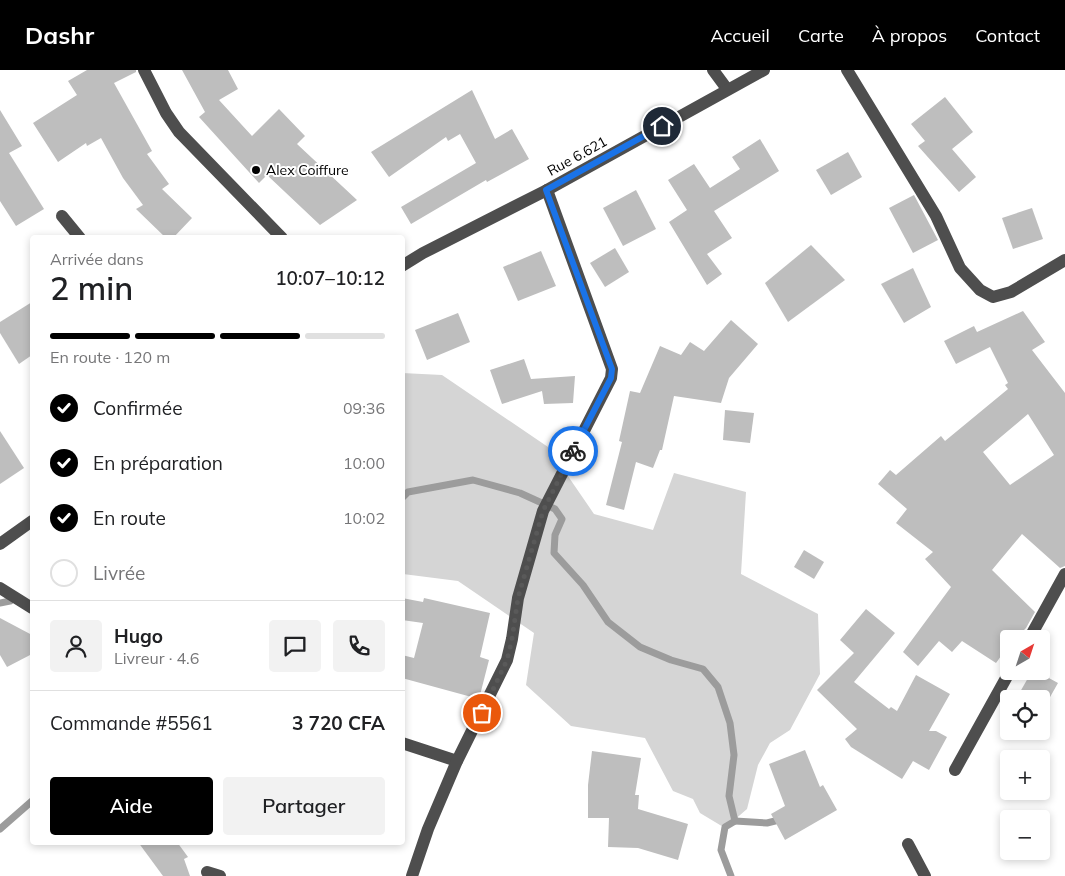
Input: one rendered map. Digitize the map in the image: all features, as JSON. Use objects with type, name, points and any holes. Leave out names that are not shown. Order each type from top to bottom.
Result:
[{"type":"street","points":[[144,70],[166,113],[179,132],[279,235]]},
{"type":"street","points":[[713,70],[727,89]]},
{"type":"street","name":"Rue 6.621","points":[[405,264],[546,190],[764,70]]},
{"type":"street","points":[[847,70],[936,216],[960,268],[980,290],[993,297],[1011,292],[1065,260]]},
{"type":"street","points":[[412,876],[428,829],[457,761],[507,660],[518,598],[543,511],[611,378],[612,369],[546,190]]},
{"type":"street","points":[[62,216],[78,235]]},
{"type":"street","points":[[0,544],[30,522]]},
{"type":"street","points":[[1034,630],[1065,574]]},
{"type":"street","points":[[0,588],[30,607]]},
{"type":"street","points":[[955,770],[1005,680]]},
{"type":"street","points":[[405,744],[457,761]]},
{"type":"street","points":[[908,844],[925,876]]},
{"type":"shaded area","points":[[405,373],[442,375],[548,447],[594,514],[653,530],[674,473],[746,492],[741,574],[818,614],[820,674],[790,730],[770,743],[758,765],[747,809],[725,828],[700,813],[693,799],[673,791],[645,738],[571,726],[526,685],[534,633],[458,581],[405,574]]},
{"type":"building","points":[[87,70],[136,70],[136,72],[114,83],[152,151],[147,154],[169,184],[162,189],[192,218],[176,235],[163,235],[136,209],[143,205],[123,178],[101,138],[87,146],[86,143],[58,162],[33,123],[77,95],[68,81]]},
{"type":"building","points":[[182,70],[228,70],[238,89],[219,100],[252,136],[279,109],[305,136],[297,144],[357,200],[320,225],[267,175],[259,183],[199,117],[205,112]]},
{"type":"building","points":[[472,90],[495,139],[512,129],[529,159],[487,182],[486,180],[411,224],[401,207],[476,163],[460,134],[448,141],[446,137],[389,177],[371,152]]},
{"type":"building","points":[[945,97],[973,132],[952,149],[976,177],[959,192],[918,146],[925,141],[911,124]]},
{"type":"building","points":[[0,110],[22,146],[9,153],[44,209],[16,226],[0,201]]},
{"type":"building","points":[[760,139],[779,171],[714,211],[732,238],[707,254],[722,274],[707,285],[669,222],[687,210],[668,180],[694,164],[710,188],[740,169],[732,157]]},
{"type":"building","points":[[848,152],[862,177],[831,195],[816,170]]},
{"type":"building","points":[[636,190],[656,229],[623,246],[603,208]]},
{"type":"building","points":[[914,195],[938,240],[913,253],[889,208]]},
{"type":"building","points":[[1032,208],[1043,239],[1013,249],[1002,218]]},
{"type":"building","points":[[811,245],[845,280],[788,322],[765,283]]},
{"type":"building","points":[[615,248],[629,272],[605,287],[590,263]]},
{"type":"building","points":[[541,251],[556,286],[518,301],[503,267]]},
{"type":"building","points":[[913,268],[931,307],[904,323],[881,284]]},
{"type":"building","points":[[30,303],[30,356],[19,364],[0,333],[0,322]]},
{"type":"building","points":[[1023,311],[1045,342],[1032,350],[1065,393],[1065,566],[1060,568],[1022,534],[992,570],[1035,612],[1026,628],[1024,630],[1000,630],[1000,657],[996,663],[962,641],[952,652],[939,641],[918,666],[903,652],[951,587],[925,559],[933,552],[896,523],[907,509],[878,484],[890,470],[896,475],[941,436],[945,441],[1008,389],[1005,385],[1008,383],[990,347],[956,364],[944,341],[974,326],[977,332]],"holes":[[[1028,414],[1054,455],[1010,485],[983,452]]]},
{"type":"building","points":[[458,313],[470,342],[427,360],[415,330]]},
{"type":"building","points":[[731,320],[758,344],[729,378],[721,403],[674,396],[662,450],[660,450],[653,468],[636,462],[624,510],[606,505],[622,442],[619,441],[630,391],[640,393],[660,346],[681,355],[690,342],[704,351]]},
{"type":"building","points":[[524,359],[531,379],[575,376],[573,403],[544,404],[542,391],[502,404],[490,370]]},
{"type":"building","points":[[725,410],[754,413],[750,443],[723,440]]},
{"type":"building","points":[[0,431],[24,468],[0,484]]},
{"type":"building","points":[[804,550],[824,562],[814,579],[794,567]]},
{"type":"building","points":[[424,598],[490,613],[480,657],[489,660],[479,699],[405,679],[405,656],[414,658],[423,623],[405,620],[405,599],[423,602]]},
{"type":"building","points":[[866,609],[895,633],[854,682],[889,709],[891,707],[897,711],[916,675],[950,694],[929,731],[936,731],[947,737],[929,770],[913,761],[902,779],[851,747],[845,739],[857,729],[817,690],[854,653],[840,640]]},
{"type":"building","points":[[0,618],[30,634],[30,655],[7,667],[0,655]]},
{"type":"building","points":[[1050,679],[1058,683],[1050,697],[1050,690],[1021,690],[1027,680]]},
{"type":"building","points":[[805,750],[820,787],[823,785],[837,810],[785,840],[771,814],[785,806],[769,764]]},
{"type":"building","points":[[592,751],[641,758],[635,795],[639,795],[638,809],[688,824],[678,860],[638,848],[608,847],[609,818],[588,818],[588,785]]},
{"type":"building","points":[[140,845],[179,845],[188,857],[184,859],[190,876],[163,876]]},
{"type":"waterway","points":[[405,495],[408,492],[473,480],[520,493],[555,509],[562,519],[555,535],[554,553],[583,585],[608,622],[640,647],[671,660],[703,669],[718,687],[730,723],[734,755],[729,796],[735,821],[725,827],[721,850],[731,876]]},
{"type":"waterway","points":[[0,603],[10,601]]},
{"type":"waterway","points":[[0,829],[30,803]]},
{"type":"waterway","points":[[735,821],[767,823],[783,819]]},
{"type":"way so far","points":[[482,713],[507,660],[518,598],[543,511],[573,451]]},
{"type":"place","name":"Alex Coiffure","points":[[256,170]]},
{"type":"route","points":[[573,451],[611,378],[612,369],[546,190],[662,126]]}]
